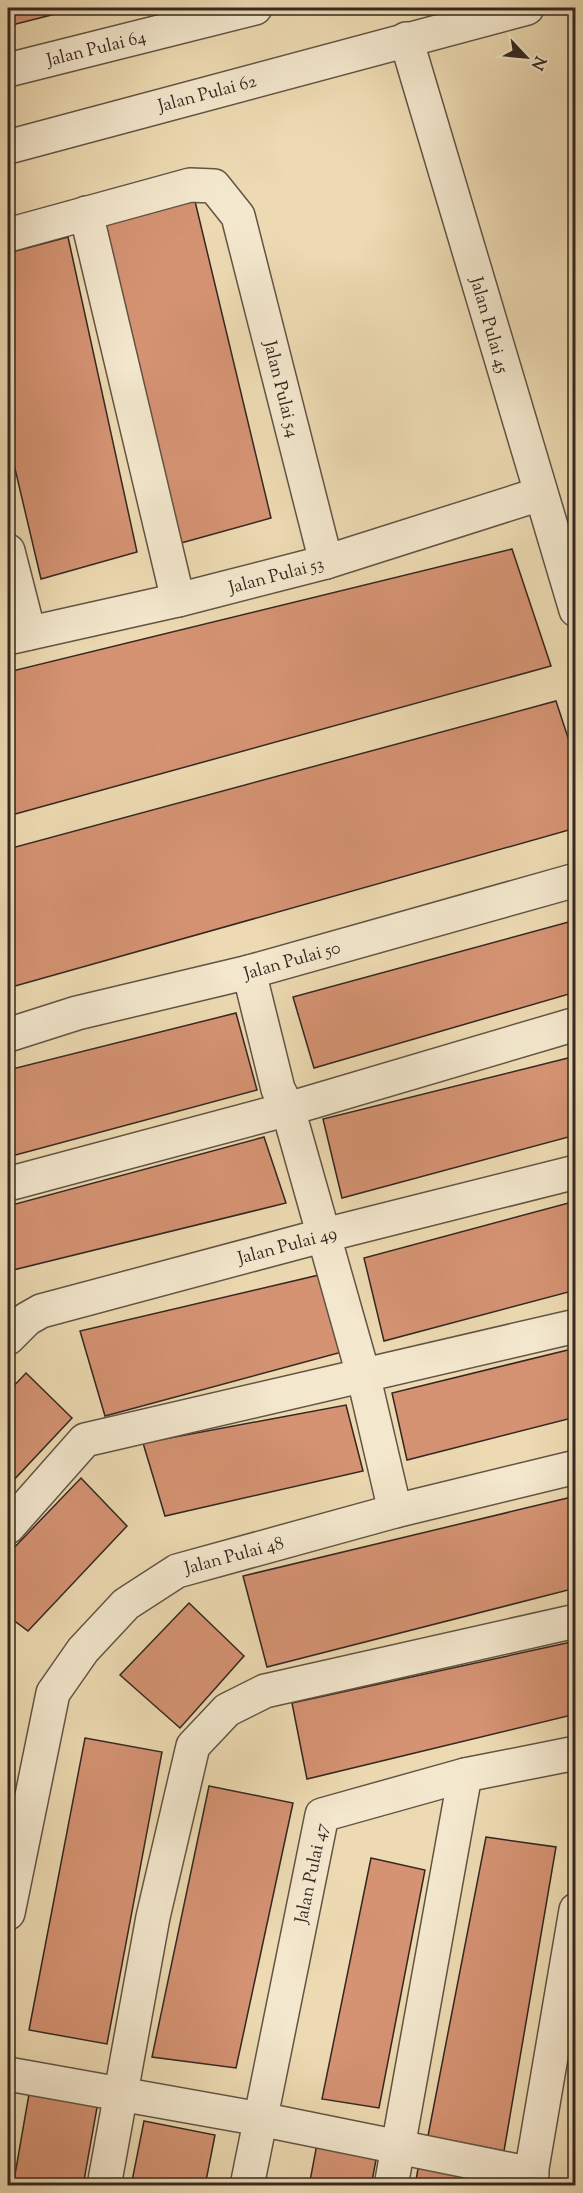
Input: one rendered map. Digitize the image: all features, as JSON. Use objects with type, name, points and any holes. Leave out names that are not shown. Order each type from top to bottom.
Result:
[{"type":"street","name":"Jalan Pulai 64","points":[[8,70],[255,8]]},
{"type":"street","name":"Jalan Pulai 62","points":[[8,147],[527,8]]},
{"type":"street","name":"Jalan Pulai 45","points":[[406,39],[576,610]]},
{"type":"street","name":"Jalan Pulai 54","points":[[86,213],[190,185],[214,186],[238,216],[326,562]]},
{"type":"street","points":[[8,235],[86,213],[178,600]]},
{"type":"street","name":"Jalan Pulai 53","points":[[18,635],[178,600],[326,562],[540,494]]},
{"type":"street","points":[[8,551],[18,635]]},
{"type":"street","name":"Jalan Pulai 50","points":[[8,1035],[77,1013],[249,972],[576,880]]},
{"type":"street","points":[[249,972],[278,1089],[288,1109],[363,1374],[395,1511]]},
{"type":"street","points":[[8,1184],[288,1109],[576,1024]]},
{"type":"street","name":"Jalan Pulai 49","points":[[8,1338],[27,1319],[41,1311],[325,1235],[576,1172]]},
{"type":"street","points":[[8,1527],[85,1440],[576,1326]]},
{"type":"street","name":"Jalan Pulai 48","points":[[8,1913],[53,1693],[83,1650],[126,1604],[177,1571],[395,1511],[576,1467]]},
{"type":"street","points":[[104,2186],[153,1917],[193,1746],[227,1710],[265,1691],[576,1620]]},
{"type":"street","name":"Jalan Pulai 47","points":[[247,2186],[322,1815],[465,1775],[576,1753]]},
{"type":"street","points":[[391,2186],[465,1775]]},
{"type":"street","points":[[8,2074],[399,2146],[531,2180],[576,1910]]},
{"type":"building","points":[[8,8],[79,8],[8,26]]},
{"type":"building","points":[[194,197],[271,518],[181,543],[102,225]]},
{"type":"building","points":[[68,237],[137,552],[41,579],[8,439],[8,253]]},
{"type":"building","points":[[512,549],[551,666],[8,816],[8,672]]},
{"type":"building","points":[[556,701],[576,762],[576,828],[8,988],[8,849]]},
{"type":"building","points":[[576,920],[576,992],[314,1068],[293,997]]},
{"type":"building","points":[[236,1013],[257,1090],[8,1157],[8,1070]]},
{"type":"building","points":[[576,1056],[576,1135],[342,1198],[323,1119]]},
{"type":"building","points":[[264,1137],[286,1203],[13,1270],[8,1251],[8,1206]]},
{"type":"building","points":[[576,1201],[576,1290],[384,1341],[364,1258]]},
{"type":"building","points":[[319,1275],[342,1352],[105,1416],[80,1331]]},
{"type":"building","points":[[576,1348],[576,1417],[407,1460],[392,1393]]},
{"type":"building","points":[[26,1373],[72,1418],[8,1486],[8,1392]]},
{"type":"building","points":[[346,1405],[363,1471],[165,1516],[143,1443]]},
{"type":"building","points":[[81,1478],[127,1526],[28,1631],[8,1616],[8,1554]]},
{"type":"building","points":[[576,1496],[576,1588],[267,1667],[243,1576]]},
{"type":"building","points":[[189,1603],[244,1656],[180,1728],[120,1675]]},
{"type":"building","points":[[576,1641],[576,1714],[307,1779],[292,1703]]},
{"type":"building","points":[[85,1738],[162,1752],[107,2044],[29,2030]]},
{"type":"building","points":[[209,1786],[293,1803],[236,2068],[152,2057]]},
{"type":"building","points":[[486,1837],[556,1847],[504,2151],[428,2136]]},
{"type":"building","points":[[371,1858],[425,1870],[379,2108],[322,2099]]},
{"type":"building","points":[[29,2094],[98,2102],[83,2186],[13,2186]]},
{"type":"building","points":[[144,2121],[215,2135],[205,2186],[131,2186]]},
{"type":"building","points":[[317,2144],[376,2160],[371,2186],[309,2186]]},
{"type":"building","points":[[419,2163],[489,2179],[488,2186],[415,2186]]}]
